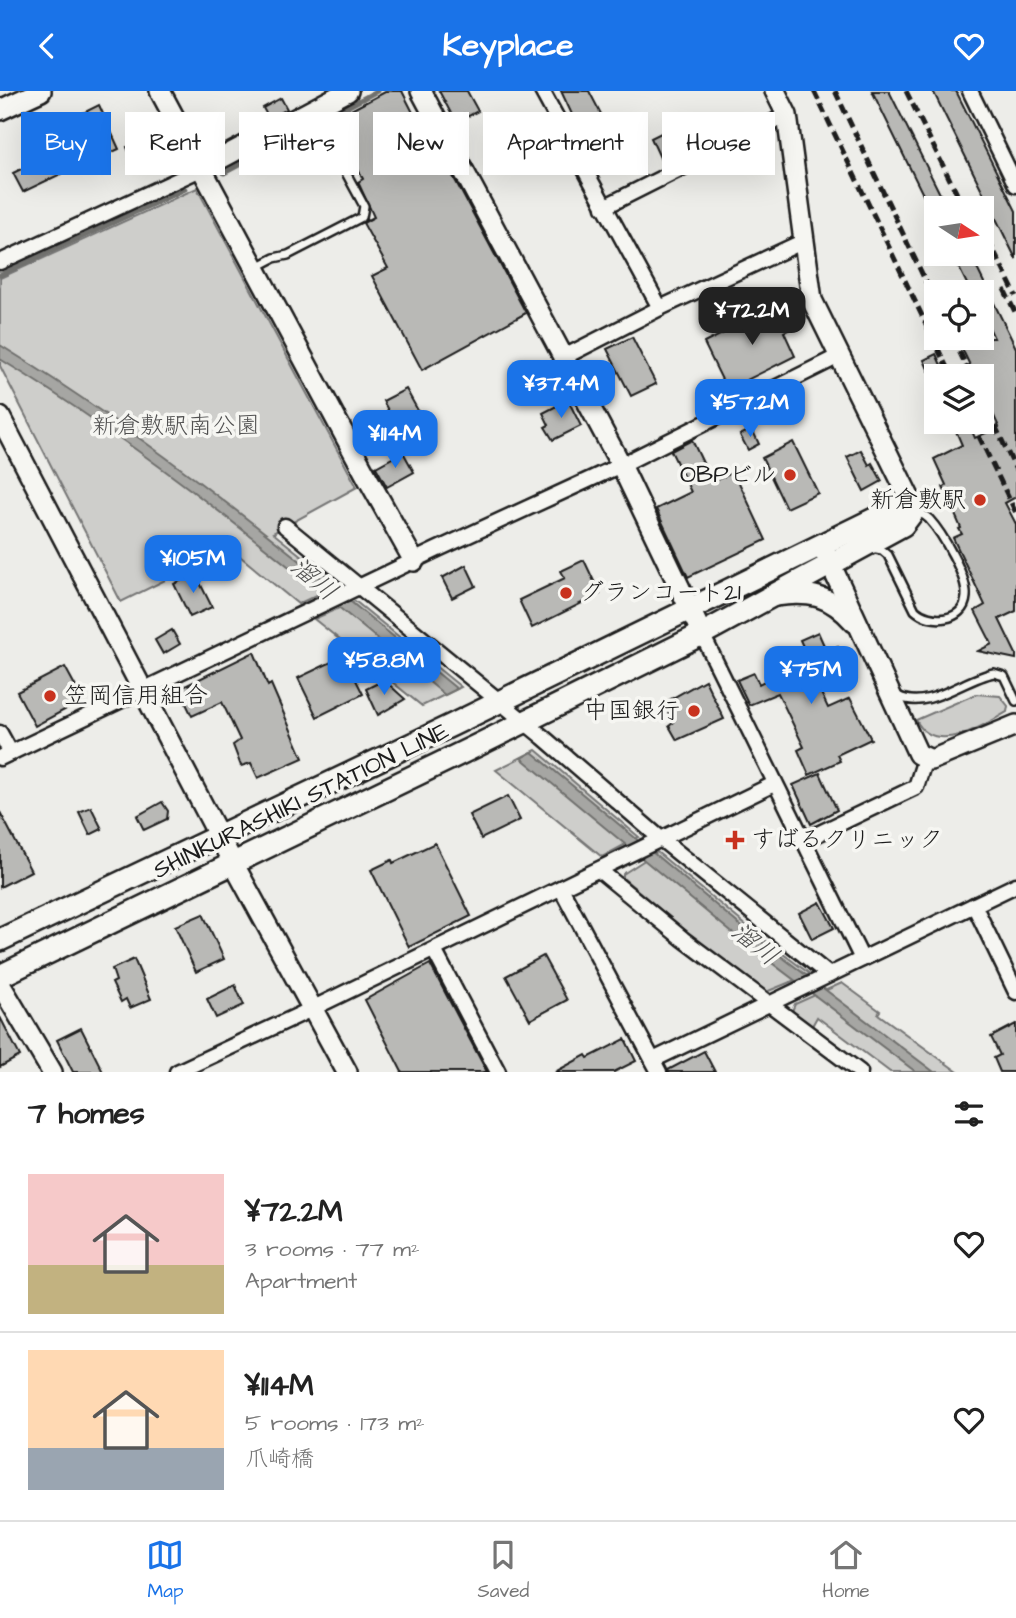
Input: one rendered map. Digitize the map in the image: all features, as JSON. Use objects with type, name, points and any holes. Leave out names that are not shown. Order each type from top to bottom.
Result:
[{"type":"main road","name":"SHINKURASHIKI STATION LINE","points":[[0,940],[822,545],[912,506]]},
{"type":"main road","name":"SHINKURASHIKI STATION LINE","points":[[0,976],[702,634],[903,525],[912,506]]},
{"type":"street","points":[[0,110],[41,91]]},
{"type":"street","points":[[160,91],[171,112]]},
{"type":"street","points":[[323,112],[348,91]]},
{"type":"street","points":[[421,91],[621,465],[862,960]]},
{"type":"street","points":[[542,91],[660,308]]},
{"type":"street","points":[[775,91],[787,115],[812,300],[912,506]]},
{"type":"street","points":[[970,91],[1016,185]]},
{"type":"street","points":[[604,207],[787,115]]},
{"type":"street","points":[[0,262],[188,175]]},
{"type":"street","points":[[204,175],[414,561]]},
{"type":"street","points":[[564,357],[660,308],[804,241]]},
{"type":"street","points":[[0,733],[5,756],[621,465],[839,356]]},
{"type":"street","points":[[1,423],[144,689],[233,863],[347,1072]]},
{"type":"street","points":[[285,526],[352,591],[524,722],[654,842],[823,978]]},
{"type":"street","points":[[822,545],[915,747],[925,759],[938,758],[1016,725]]},
{"type":"street","points":[[773,596],[799,592],[828,600],[845,613],[864,634]]},
{"type":"street","points":[[803,841],[916,787],[925,759]]},
{"type":"street","points":[[186,1070],[774,784]]},
{"type":"street","points":[[598,870],[860,1072]]},
{"type":"street","points":[[561,888],[656,1066],[769,1004],[1016,885]]},
{"type":"street","points":[[974,905],[1016,992]]},
{"type":"street","points":[[433,950],[498,1072]]},
{"type":"street","points":[[0,984],[52,1072]]},
{"type":"lane","points":[[254,268],[274,258],[288,255],[362,217],[364,206],[347,175]]},
{"type":"lane","points":[[860,549],[882,550],[888,555],[915,610],[922,617],[938,620],[959,611],[967,594],[965,583],[945,540],[928,517],[912,506]]},
{"type":"lane","points":[[891,692],[917,702],[994,673],[1004,676],[1016,701]]},
{"type":"green space","name":"新倉敷駅南公園","points":[[197,188],[357,487],[273,533],[338,585],[298,604],[230,548],[121,602],[0,366],[0,278]]},
{"type":"green space","points":[[355,601],[461,687],[422,706],[314,619]]},
{"type":"green space","points":[[976,694],[1000,696],[1008,706],[1007,712],[972,731],[946,737],[934,736],[924,731],[916,720]]},
{"type":"green space","points":[[536,750],[639,837],[602,857],[496,770]]},
{"type":"green space","points":[[657,852],[810,974],[766,992],[710,951],[623,878],[623,874]]},
{"type":"green space","points":[[842,983],[880,1011],[878,1014],[958,1072],[890,1072],[817,1017],[812,1026],[792,1011],[795,1004]]},
{"type":"water","name":"溜川","points":[[0,345],[120,424],[178,466],[291,553],[457,689],[445,695],[283,562],[173,477],[59,396],[0,359]]},
{"type":"water","name":"溜川","points":[[532,752],[741,926],[934,1072],[916,1072],[731,932],[521,758]]},
{"type":"building","points":[[387,91],[402,91],[413,112],[373,112],[373,175],[452,175],[526,313],[422,370],[372,276],[388,268],[363,223],[374,217],[358,182],[363,179],[359,171],[359,112],[347,112]]},
{"type":"building","points":[[439,91],[467,91],[478,111],[469,116],[469,112],[450,112]]},
{"type":"building","points":[[561,91],[589,91],[600,112],[571,112]]},
{"type":"building","points":[[872,91],[889,91],[941,196],[924,197]]},
{"type":"building","points":[[933,91],[956,91],[1016,211],[1016,259],[994,214],[994,196],[985,196]]},
{"type":"building","points":[[281,98],[287,109],[282,112],[265,112],[263,108]]},
{"type":"building","points":[[99,105],[102,112],[85,112]]},
{"type":"building","points":[[111,131],[119,149],[111,153]]},
{"type":"building","points":[[662,132],[662,162],[651,138]]},
{"type":"building","points":[[21,169],[21,175],[59,175],[23,192],[13,173]]},
{"type":"building","points":[[958,266],[976,266],[983,280],[965,280]]},
{"type":"building","points":[[784,303],[796,326],[784,332],[795,356],[727,390],[704,343]]},
{"type":"building","points":[[994,303],[1016,348],[1016,497],[1005,503],[1016,524],[1016,611],[999,619],[1016,659],[978,651],[992,644],[975,611],[985,605],[953,538],[962,534],[959,529],[961,528],[934,459],[962,445],[957,434],[973,434],[975,438],[984,434],[994,434],[994,429],[999,427],[994,416],[994,364],[969,364],[963,350],[994,350]]},
{"type":"building","points":[[632,337],[656,384],[631,396],[607,349]]},
{"type":"building","points":[[936,354],[941,364],[926,364],[924,360]]},
{"type":"building","points":[[406,389],[426,425],[403,438],[383,401]]},
{"type":"building","points":[[568,400],[581,426],[553,440],[545,427],[549,425],[543,413]]},
{"type":"building","points":[[752,429],[759,444],[748,450],[740,435]]},
{"type":"building","points":[[692,440],[712,482],[734,472],[766,540],[688,577],[656,509],[691,492],[671,451]]},
{"type":"building","name":"OBPビル","points":[[793,442],[818,493],[786,508],[762,458]]},
{"type":"building","points":[[861,450],[882,481],[864,491],[847,457]]},
{"type":"building","points":[[403,452],[414,472],[387,487],[376,467]]},
{"type":"building","name":"グランコート21","points":[[584,560],[600,594],[532,628],[519,600],[565,578],[561,571]]},
{"type":"building","points":[[466,565],[476,586],[452,598],[442,578]]},
{"type":"building","points":[[195,573],[212,607],[190,617],[174,584]]},
{"type":"building","points":[[172,630],[180,644],[163,654],[155,640]]},
{"type":"building","points":[[818,632],[826,650],[838,647],[843,658],[812,674],[828,708],[850,698],[871,739],[837,755],[840,761],[809,775],[798,750],[804,747],[778,693],[749,705],[737,680],[754,673],[759,684],[782,672],[779,663],[805,651],[800,640]]},
{"type":"building","points":[[254,652],[303,758],[258,778],[251,763],[241,766],[233,745],[240,740],[222,702],[192,716],[179,689]]},
{"type":"building","points":[[344,656],[363,694],[317,717],[298,678]]},
{"type":"building","name":"笠岡信用組合","points":[[65,667],[83,700],[35,726],[17,692]]},
{"type":"building","points":[[384,680],[405,699],[378,715],[366,689]]},
{"type":"building","name":"中国銀行","points":[[705,680],[724,719],[677,740],[669,726],[673,723],[664,703]]},
{"type":"building","points":[[820,773],[837,810],[811,824],[793,785]]},
{"type":"building","points":[[508,796],[520,820],[481,839],[469,815]]},
{"type":"building","points":[[162,802],[168,811],[167,819],[144,830],[137,816]]},
{"type":"building","points":[[91,807],[102,829],[90,835],[79,812]]},
{"type":"building","points":[[0,812],[31,871],[0,887]]},
{"type":"building","points":[[435,843],[471,916],[409,947],[371,870],[392,860],[393,863]]},
{"type":"building","points":[[820,902],[834,928],[812,939],[799,913]]},
{"type":"building","points":[[203,914],[224,959],[196,972],[175,926]]},
{"type":"building","points":[[543,956],[567,1000],[530,1020],[506,976]]},
{"type":"building","points":[[134,959],[151,999],[130,1008],[126,999],[121,1002],[112,983],[116,981],[112,969]]},
{"type":"building","points":[[430,964],[487,1072],[402,1072],[365,1000]]},
{"type":"building","points":[[235,985],[244,1005],[216,1018],[207,999]]},
{"type":"building","points":[[0,1017],[20,1056],[0,1067]]},
{"type":"building","points":[[1016,1024],[1016,1072],[1000,1072],[994,1058],[1000,1055],[991,1037]]},
{"type":"building","points":[[81,1028],[103,1072],[73,1072],[57,1040]]},
{"type":"building","points":[[625,1039],[636,1061],[614,1072],[555,1072],[586,1055],[588,1058]]},
{"type":"building","points":[[704,1051],[715,1072],[669,1072],[668,1070]]},
{"type":"waterway","points":[[225,172],[377,91]]},
{"type":"waterway","points":[[0,275],[185,189]]},
{"type":"railway","points":[[814,91],[945,364]]},
{"type":"railway","points":[[835,91],[925,280]]},
{"type":"railway","points":[[906,91],[958,196]]},
{"type":"railway","points":[[994,251],[1016,296]]},
{"type":"railway","points":[[1004,289],[1016,314]]},
{"type":"railway","points":[[959,350],[965,364]]},
{"type":"railway","points":[[994,423],[1016,470]]},
{"type":"railway","points":[[978,434],[1016,513]]},
{"type":"place","name":"OBPビル","points":[[790,475]]},
{"type":"place","name":"新倉敷駅","points":[[980,500]]},
{"type":"place","name":"グランコート21","points":[[566,593]]},
{"type":"place","name":"笠岡信用組合","points":[[50,696]]},
{"type":"place","name":"中国銀行","points":[[694,711]]},
{"type":"place","name":"すばるクリニック","points":[[735,840]]}]
